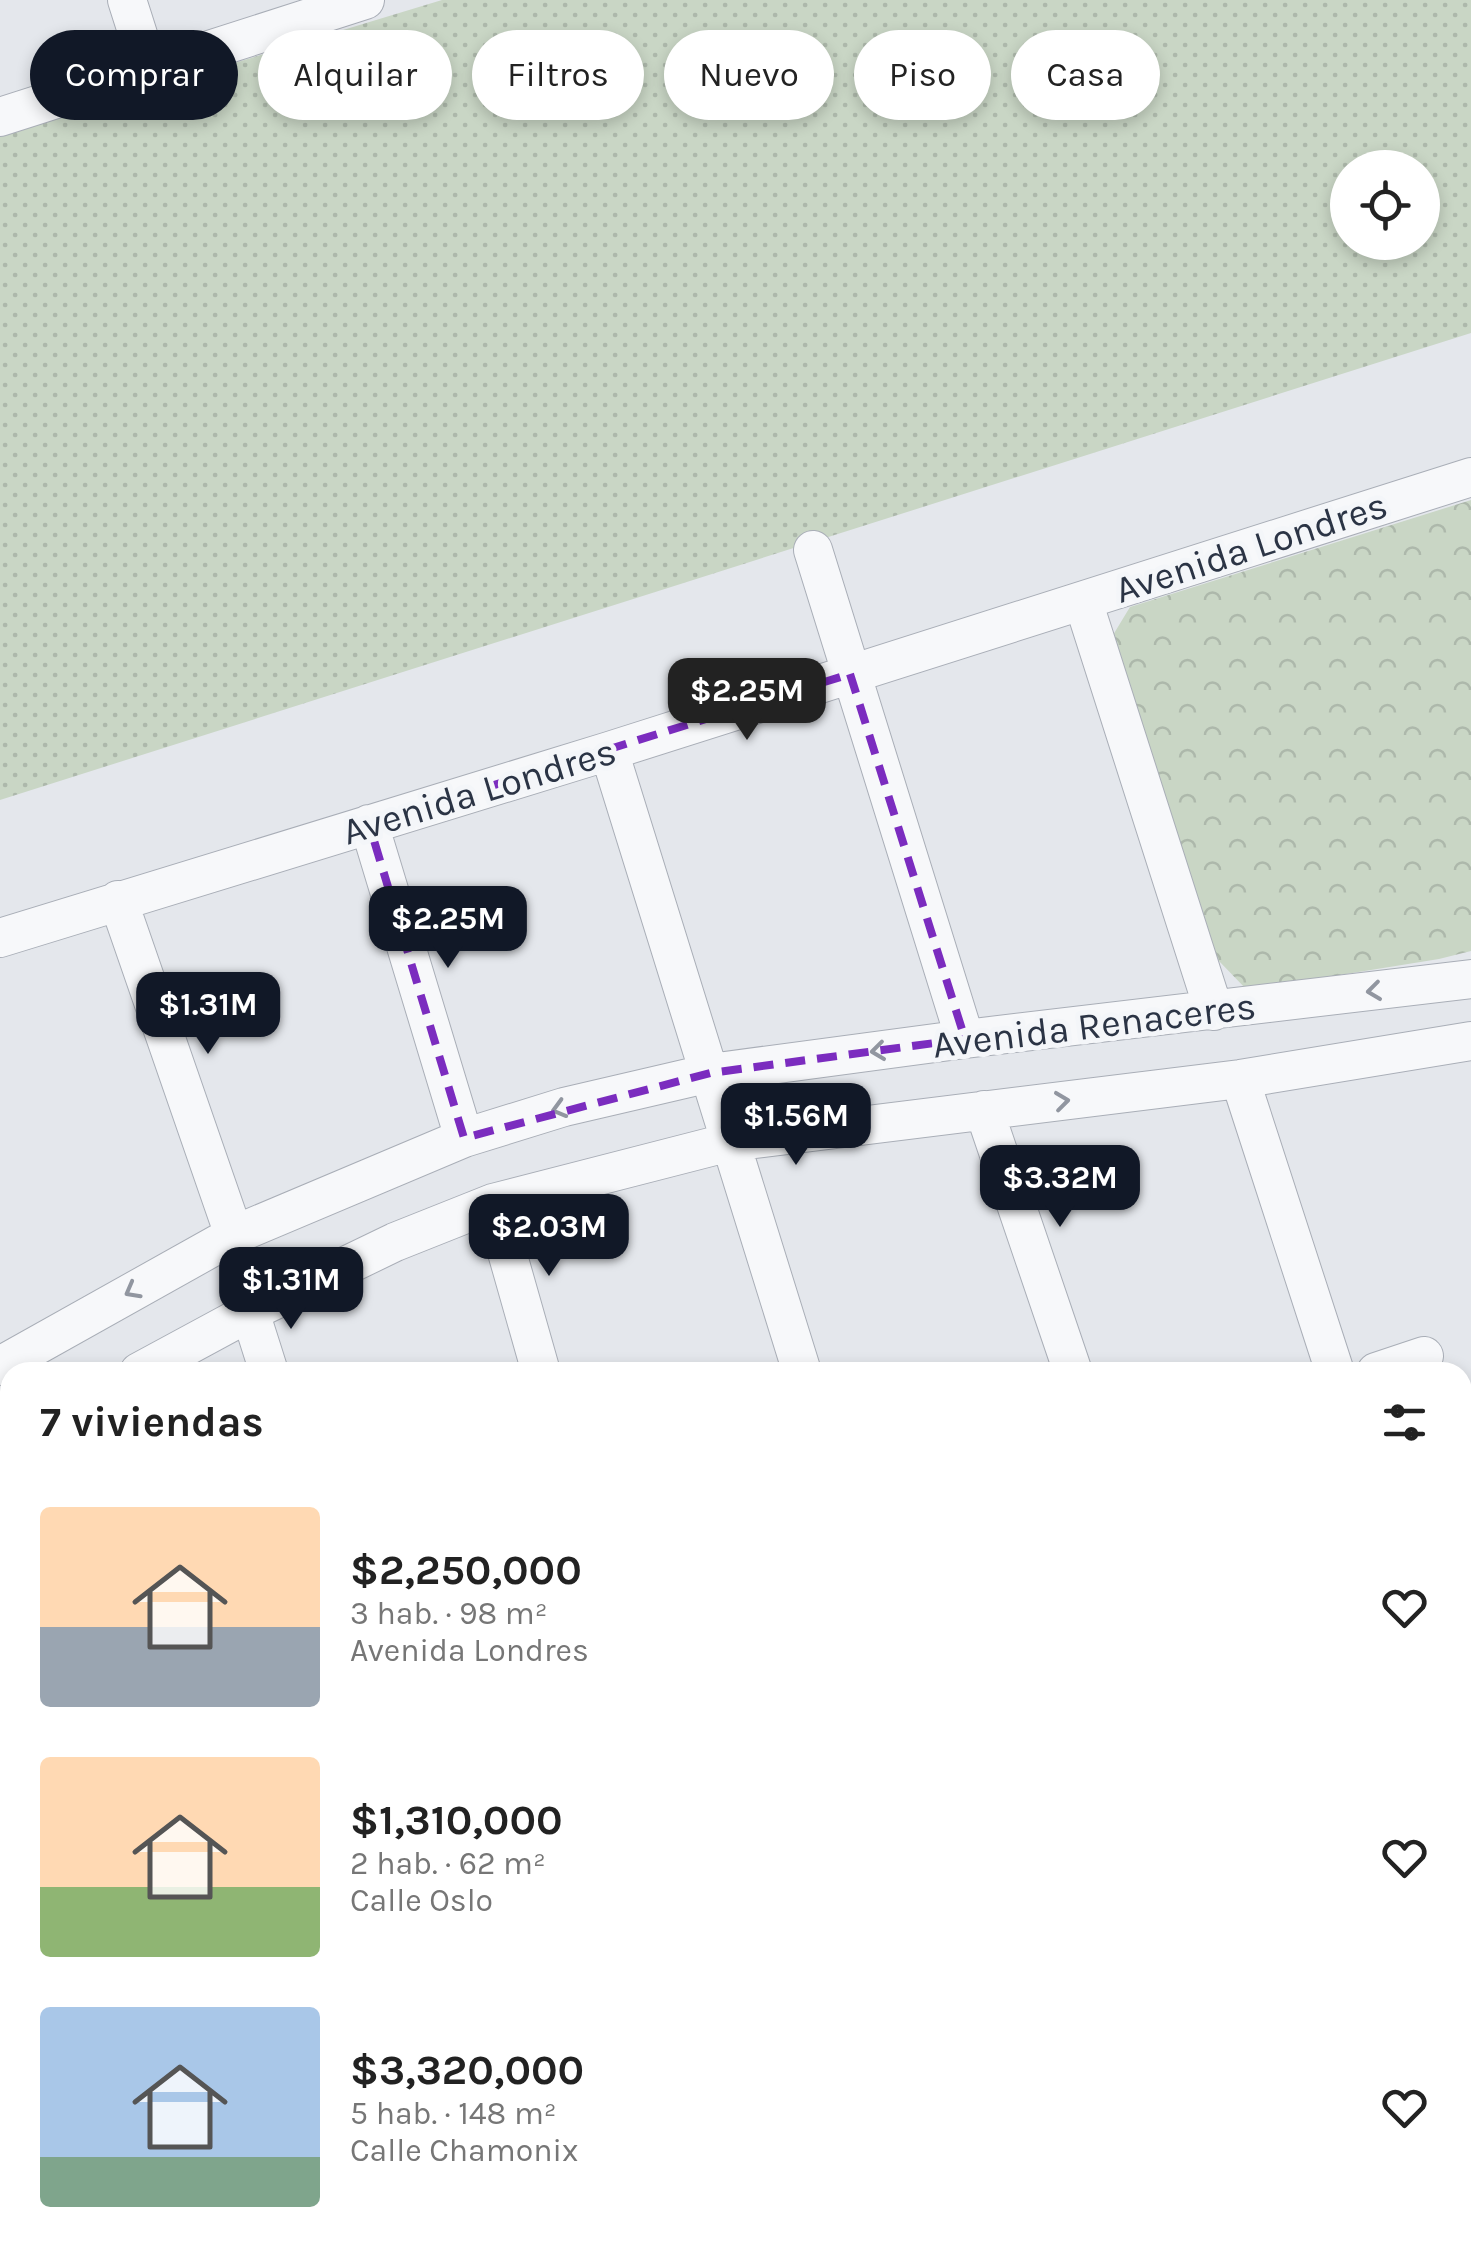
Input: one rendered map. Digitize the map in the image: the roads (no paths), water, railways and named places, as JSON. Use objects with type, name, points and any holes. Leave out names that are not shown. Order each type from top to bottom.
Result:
[{"type":"street","points":[[127,0],[137,30]]},
{"type":"street","points":[[238,40],[365,0]]},
{"type":"street","points":[[0,117],[30,107]]},
{"type":"street","name":"Avenida Londres","points":[[0,938],[609,752],[1471,477]]},
{"type":"street","points":[[813,550],[964,1040]]},
{"type":"street","points":[[1083,601],[1214,1010]]},
{"type":"street","points":[[609,752],[799,1362]]},
{"type":"street","points":[[368,824],[464,1138]]},
{"type":"street","points":[[118,900],[234,1235]]},
{"type":"street","name":"Avenida Renaceres","points":[[7,1362],[234,1235],[464,1138],[564,1106],[710,1073],[1471,979]]},
{"type":"street","name":"Avenida Renaceres","points":[[158,1362],[395,1242],[493,1204],[730,1142],[1240,1079],[1471,1041]]},
{"type":"street","points":[[1240,1079],[1332,1362]]},
{"type":"street","points":[[984,1110],[1070,1362]]},
{"type":"street","points":[[493,1204],[537,1362]]},
{"type":"street","points":[[250,1312],[266,1362]]},
{"type":"street","points":[[1406,1362],[1424,1356]]}]
